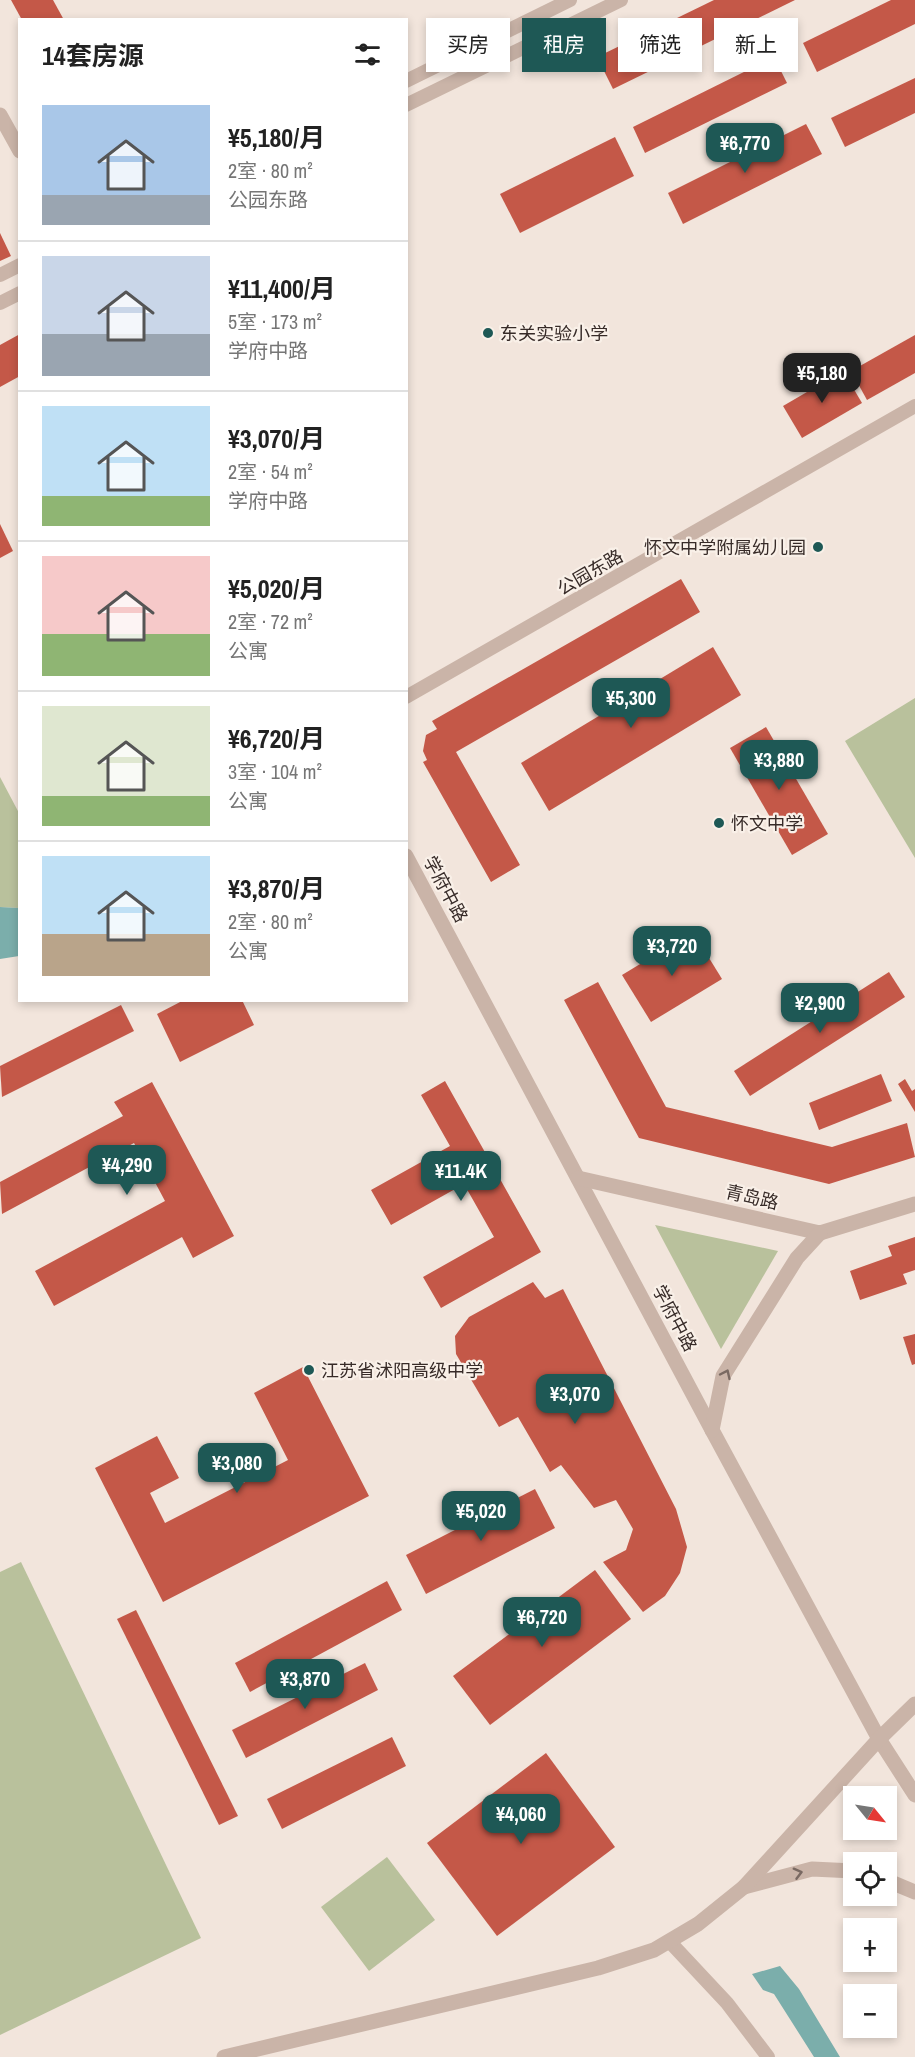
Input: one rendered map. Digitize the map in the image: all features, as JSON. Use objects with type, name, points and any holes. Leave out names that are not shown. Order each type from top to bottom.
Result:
[{"type":"street","points":[[408,80],[570,0]]},
{"type":"street","points":[[408,104],[621,0]]},
{"type":"street","points":[[0,115],[18,147]]},
{"type":"street","points":[[0,274],[18,266]]},
{"type":"street","points":[[0,303],[18,294]]},
{"type":"street","name":"公园东路","points":[[408,696],[915,406]]},
{"type":"street","name":"学府中路","points":[[408,860],[879,1739],[915,1795]]},
{"type":"street","name":"青岛路","points":[[578,1178],[820,1233],[915,1204]]},
{"type":"street","points":[[712,1430],[723,1376],[797,1258],[820,1233]]},
{"type":"street","points":[[224,2057],[598,1968],[654,1950],[698,1924],[744,1887],[879,1739],[915,1704]]},
{"type":"street","points":[[744,1887],[813,1869],[843,1870]]},
{"type":"street","points":[[897,1885],[915,1892]]},
{"type":"street","points":[[669,1941],[728,2003],[768,2057]]},
{"type":"green space","points":[[915,698],[915,858],[845,741]]},
{"type":"green space","points":[[0,777],[18,811],[18,908],[0,907]]},
{"type":"green space","points":[[655,1225],[778,1251],[721,1349]]},
{"type":"green space","points":[[21,1562],[201,1938],[0,2035],[0,1572]]},
{"type":"green space","points":[[387,1857],[435,1920],[369,1971],[321,1907]]},
{"type":"water","points":[[0,907],[18,908],[18,956],[0,959]]},
{"type":"water","points":[[780,1966],[799,1989],[840,2057],[814,2057],[774,1994],[763,1990],[752,1974]]},
{"type":"building","points":[[11,0],[53,0],[63,18],[21,18]]},
{"type":"building","points":[[714,0],[795,0],[758,18],[714,18],[714,40],[702,45],[702,18],[677,18]]},
{"type":"building","points":[[891,0],[915,0],[915,24],[817,72],[803,43]]},
{"type":"building","points":[[618,47],[618,72],[648,72],[613,89],[604,72],[606,53]]},
{"type":"building","points":[[744,72],[782,72],[787,83],[645,153],[633,127]]},
{"type":"building","points":[[915,78],[915,113],[845,147],[831,118]]},
{"type":"building","points":[[806,124],[822,154],[683,224],[668,193]]},
{"type":"building","points":[[615,137],[634,176],[520,233],[500,194]]},
{"type":"building","points":[[0,233],[11,256],[0,261]]},
{"type":"building","points":[[18,335],[18,377],[0,387],[0,345]]},
{"type":"building","points":[[915,335],[915,373],[867,400],[851,371]]},
{"type":"building","points":[[843,371],[862,403],[802,438],[783,406]]},
{"type":"building","points":[[0,524],[13,551],[0,558]]},
{"type":"building","points":[[681,579],[700,612],[456,752],[520,865],[491,882],[423,762],[427,760],[423,751],[426,735],[437,729],[432,721]]},
{"type":"building","points":[[713,647],[741,695],[549,811],[521,763]]},
{"type":"building","points":[[766,727],[828,834],[792,855],[730,748]]},
{"type":"building","points":[[693,932],[722,979],[651,1022],[622,975]]},
{"type":"building","points":[[889,972],[905,997],[750,1096],[734,1071]]},
{"type":"building","points":[[598,982],[666,1107],[832,1147],[907,1123],[915,1157],[829,1184],[639,1138],[564,1000]]},
{"type":"building","points":[[180,1002],[243,1002],[254,1025],[180,1062],[157,1014]]},
{"type":"building","points":[[121,1005],[134,1031],[2,1097],[0,1066]]},
{"type":"building","points":[[881,1074],[892,1101],[819,1130],[809,1103]]},
{"type":"building","points":[[905,1079],[912,1091],[915,1089],[915,1112],[898,1084]]},
{"type":"building","points":[[445,1081],[541,1252],[441,1308],[423,1277],[494,1237],[464,1184],[391,1225],[371,1190],[450,1146],[421,1095]]},
{"type":"building","points":[[152,1082],[234,1236],[193,1258],[182,1237],[54,1306],[35,1271],[165,1201],[134,1143],[2,1214],[0,1182],[123,1116],[114,1102]]},
{"type":"building","points":[[915,1237],[915,1270],[903,1274],[907,1284],[860,1300],[850,1271],[892,1256],[888,1246]]},
{"type":"building","points":[[533,1282],[545,1298],[563,1289],[676,1509],[687,1547],[680,1573],[665,1596],[643,1612],[603,1562],[626,1550],[633,1529],[616,1500],[594,1508],[561,1465],[550,1472],[518,1417],[499,1427],[456,1354],[455,1336],[469,1317]]},
{"type":"building","points":[[915,1334],[915,1364],[912,1365],[903,1337]]},
{"type":"building","points":[[303,1367],[369,1496],[163,1602],[95,1468],[157,1436],[179,1478],[150,1493],[165,1523],[288,1460],[254,1393]]},
{"type":"building","points":[[535,1489],[555,1528],[426,1594],[406,1555]]},
{"type":"building","points":[[595,1570],[631,1619],[490,1725],[453,1676]]},
{"type":"building","points":[[387,1581],[402,1610],[250,1692],[235,1663]]},
{"type":"building","points":[[136,1610],[238,1816],[219,1825],[117,1619]]},
{"type":"building","points":[[365,1663],[378,1690],[246,1758],[232,1730]]},
{"type":"building","points":[[392,1737],[406,1766],[282,1829],[267,1799]]},
{"type":"building","points":[[546,1753],[615,1847],[497,1936],[427,1843]]},
{"type":"place","name":"东关实验小学","points":[[488,333]]},
{"type":"place","name":"怀文中学附属幼儿园","points":[[818,547]]},
{"type":"place","name":"怀文中学","points":[[719,823]]},
{"type":"place","name":"江苏省沭阳高级中学","points":[[309,1370]]}]
